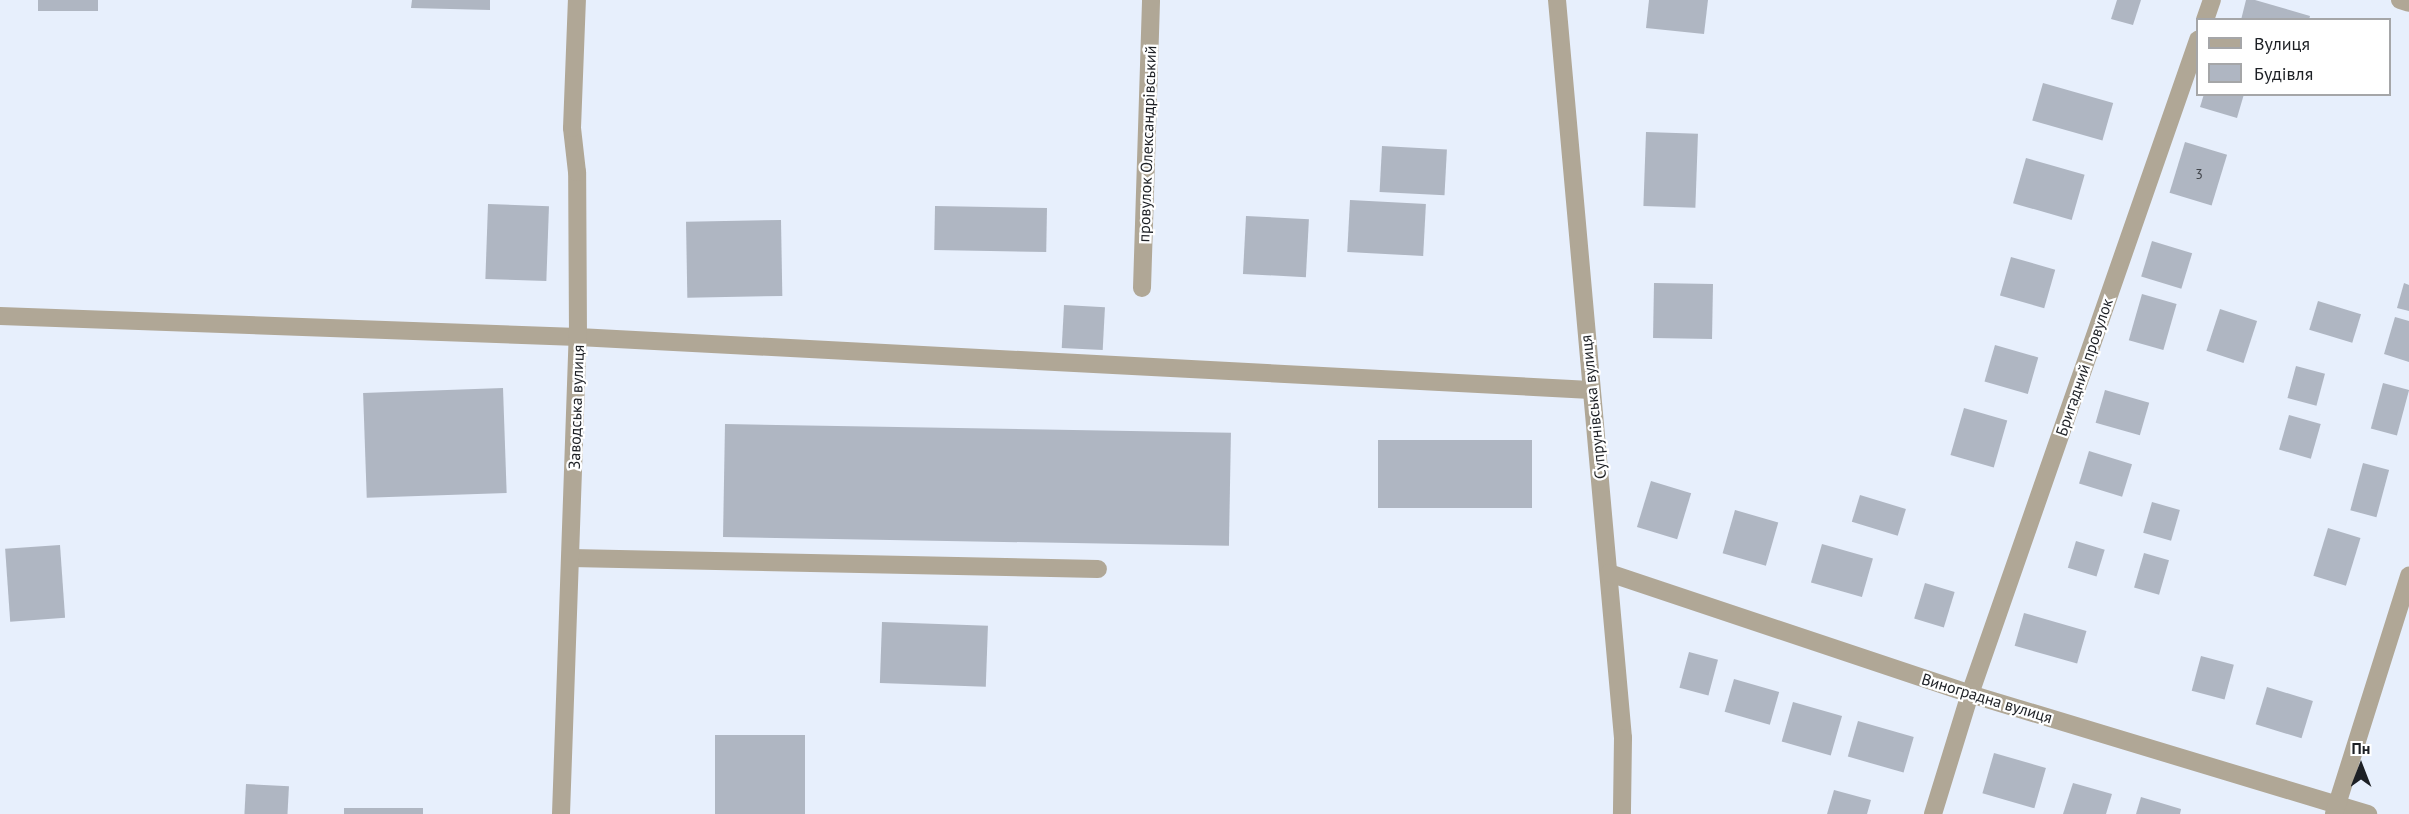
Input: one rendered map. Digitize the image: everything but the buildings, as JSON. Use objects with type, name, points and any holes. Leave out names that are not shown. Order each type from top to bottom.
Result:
[{"type":"street","name":"Заводська вулиця","points":[[561,814],[572,558],[578,337],[577,172],[572,128],[577,0]]},
{"type":"street","name":"провулок Олександрівський","points":[[1142,288],[1151,0]]},
{"type":"street","name":"Супрунівська вулиця","points":[[1557,0],[1623,738],[1622,814]]},
{"type":"street","points":[[2206,18],[2212,0]]},
{"type":"street","points":[[2400,0],[2409,3]]},
{"type":"street","name":"Бригадний провулок","points":[[1933,814],[1970,694],[2196,46]]},
{"type":"street","points":[[0,316],[578,337],[1591,390]]},
{"type":"street","points":[[572,558],[1098,569]]},
{"type":"street","name":"Виноградна вулиця","points":[[1609,573],[1970,694],[2336,809],[2368,814]]},
{"type":"street","points":[[2336,809],[2409,576]]}]
